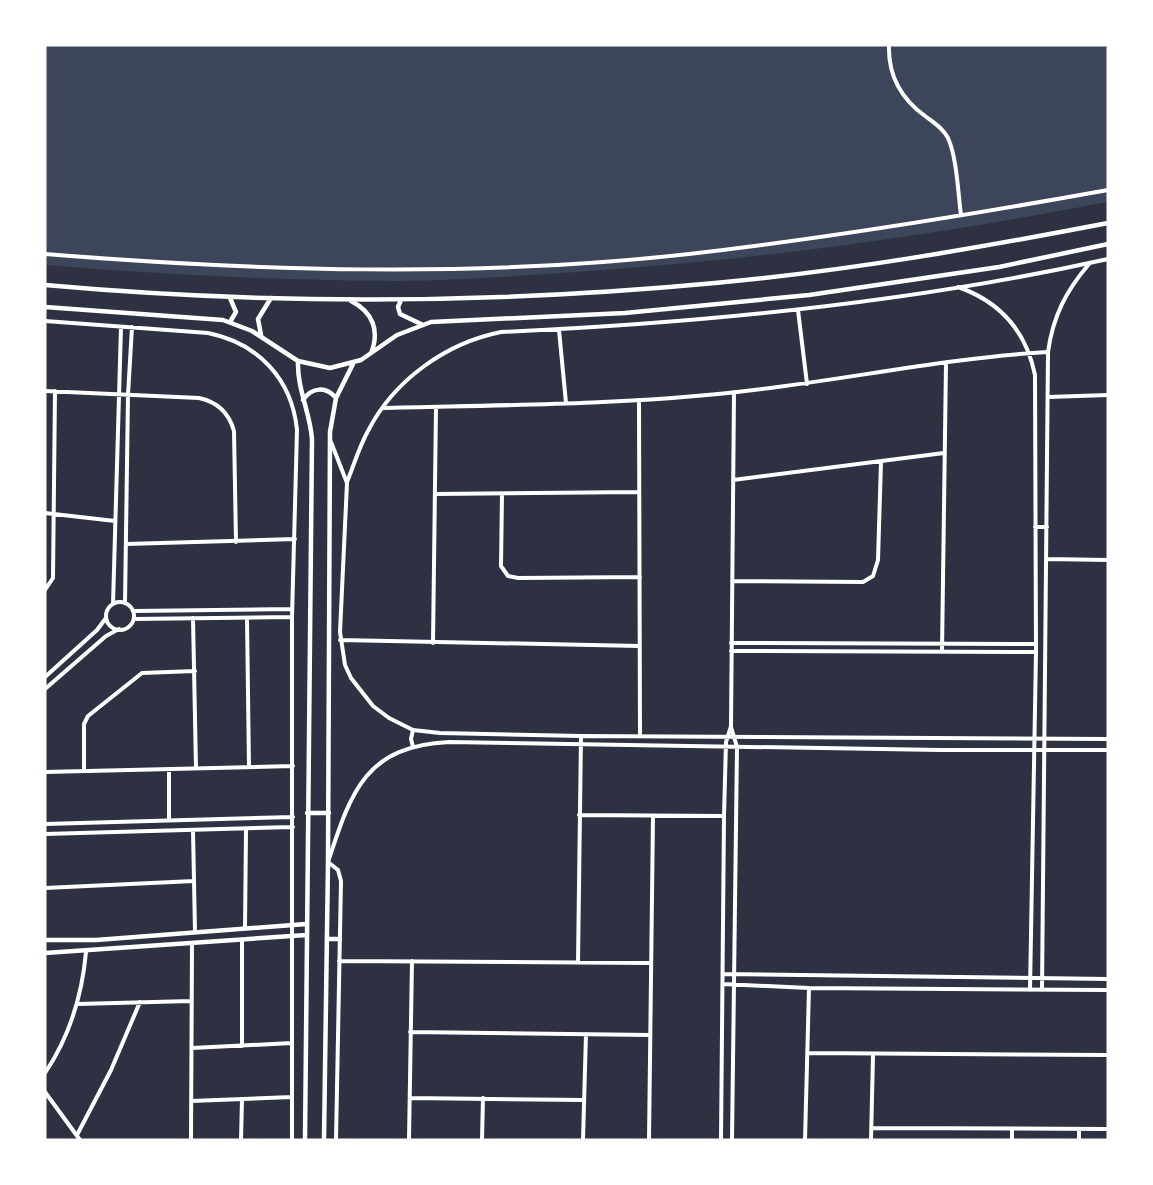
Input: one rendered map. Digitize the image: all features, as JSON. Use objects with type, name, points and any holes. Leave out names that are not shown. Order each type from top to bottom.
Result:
[{"type":"street","points":[[889,45],[891,70],[901,93],[908,103],[938,125],[948,138],[961,215]]},
{"type":"street","points":[[45,254],[229,266],[357,269],[495,267],[688,254],[961,215],[1108,190]]},
{"type":"street","points":[[45,285],[229,298],[401,300],[537,296],[716,284],[951,252],[1108,223]]},
{"type":"street","points":[[45,307],[230,322],[261,337],[298,361],[322,367],[354,363],[370,356],[397,335],[423,324],[625,313],[799,296],[976,271],[1108,244]]},
{"type":"street","points":[[1108,259],[958,286],[798,310],[559,330],[501,332],[460,344],[419,370],[381,408],[363,439],[347,483],[344,509],[340,640],[345,665],[362,695],[389,718],[413,730],[440,733],[581,736],[1108,739]]},
{"type":"street","points":[[1042,990],[1048,352],[1050,333],[1060,304],[1089,263]]},
{"type":"street","points":[[958,286],[983,297],[1004,313],[1021,333],[1035,375],[1036,652],[1030,990]]},
{"type":"street","points":[[229,298],[236,312],[230,322]]},
{"type":"street","points":[[261,337],[258,319],[271,298]]},
{"type":"street","points":[[349,300],[364,309],[373,321],[375,341],[370,356]]},
{"type":"street","points":[[401,300],[398,307],[400,314],[423,324]]},
{"type":"street","points":[[798,310],[807,384]]},
{"type":"street","points":[[45,321],[208,333],[228,338],[255,352],[277,374],[287,391],[296,420],[292,609],[292,1140]]},
{"type":"street","points":[[45,677],[97,630],[113,604],[117,394],[121,327]]},
{"type":"street","points":[[125,603],[128,395],[132,327]]},
{"type":"street","points":[[559,330],[566,403]]},
{"type":"street","points":[[381,408],[639,400],[807,384],[946,363],[1048,352]]},
{"type":"street","points":[[298,361],[303,400],[312,439],[304,1140]]},
{"type":"street","points":[[324,1140],[329,813],[330,440],[336,398],[354,363]]},
{"type":"street","points":[[942,652],[946,363]]},
{"type":"street","points":[[303,400],[309,393],[319,389],[329,391],[336,398]]},
{"type":"street","points":[[45,391],[199,398],[219,406],[229,417],[234,431],[236,542]]},
{"type":"street","points":[[45,591],[53,579],[55,391]]},
{"type":"street","points":[[722,1140],[724,816],[726,747],[731,726],[734,392]]},
{"type":"street","points":[[1048,397],[1107,394]]},
{"type":"street","points":[[639,400],[639,736]]},
{"type":"street","points":[[433,643],[436,407]]},
{"type":"street","points":[[330,440],[347,483]]},
{"type":"street","points":[[733,480],[944,453]]},
{"type":"street","points":[[732,581],[868,580],[878,566],[881,462]]},
{"type":"street","points":[[435,494],[639,492]]},
{"type":"street","points":[[502,494],[501,566],[508,576],[518,578],[640,577]]},
{"type":"street","points":[[45,513],[115,521]]},
{"type":"street","points":[[1035,527],[1047,527]]},
{"type":"street","points":[[115,537],[126,537]]},
{"type":"street","points":[[126,544],[295,539]]},
{"type":"street","points":[[1047,559],[1108,560]]},
{"type":"street","points":[[113,604],[125,603],[134,611],[292,609]]},
{"type":"street","points":[[45,689],[106,636],[129,626],[134,619],[134,611]]},
{"type":"street","points":[[106,617],[112,627],[118,629]]},
{"type":"street","points":[[193,618],[196,768]]},
{"type":"street","points":[[247,618],[249,767]]},
{"type":"street","points":[[134,619],[292,618]]},
{"type":"street","points":[[340,640],[640,646]]},
{"type":"street","points":[[731,643],[1036,644]]},
{"type":"street","points":[[731,651],[1036,652]]},
{"type":"street","points":[[84,771],[84,724],[88,716],[142,673],[195,671]]},
{"type":"street","points":[[731,726],[737,747],[732,1140]]},
{"type":"street","points":[[413,730],[411,738],[413,747]]},
{"type":"street","points":[[578,962],[581,736]]},
{"type":"street","points":[[328,862],[348,805],[362,780],[382,762],[413,747],[449,742],[1108,750]]},
{"type":"street","points":[[45,772],[293,765]]},
{"type":"street","points":[[169,769],[169,820]]},
{"type":"street","points":[[307,813],[329,813]]},
{"type":"street","points":[[579,815],[724,816]]},
{"type":"street","points":[[649,1140],[654,816]]},
{"type":"street","points":[[45,824],[293,817]]},
{"type":"street","points":[[45,834],[293,827]]},
{"type":"street","points":[[245,928],[246,829]]},
{"type":"street","points":[[193,830],[195,932]]},
{"type":"street","points":[[328,862],[338,870],[340,877],[336,1140]]},
{"type":"street","points":[[45,888],[194,881]]},
{"type":"street","points":[[45,940],[96,940],[306,924]]},
{"type":"street","points":[[45,953],[86,952],[306,935]]},
{"type":"street","points":[[327,939],[340,939]]},
{"type":"street","points":[[96,940],[97,951]]},
{"type":"street","points":[[242,940],[242,1046]]},
{"type":"street","points":[[191,1140],[192,944]]},
{"type":"street","points":[[45,1073],[69,1032],[78,1004],[86,952]]},
{"type":"street","points":[[339,961],[651,963]]},
{"type":"street","points":[[409,1140],[412,961]]},
{"type":"street","points":[[723,974],[1108,980]]},
{"type":"street","points":[[723,984],[808,988],[1108,990]]},
{"type":"street","points":[[805,1140],[808,988]]},
{"type":"street","points":[[78,1004],[192,1001]]},
{"type":"street","points":[[77,1135],[111,1070],[140,1002]]},
{"type":"street","points":[[410,1032],[651,1035]]},
{"type":"street","points":[[583,1140],[586,1035]]},
{"type":"street","points":[[192,1048],[292,1043]]},
{"type":"street","points":[[808,1053],[1108,1055]]},
{"type":"street","points":[[872,1140],[873,1055]]},
{"type":"street","points":[[45,1092],[80,1140]]},
{"type":"street","points":[[191,1101],[292,1097]]},
{"type":"street","points":[[410,1098],[584,1100]]},
{"type":"street","points":[[482,1140],[483,1098]]},
{"type":"street","points":[[241,1140],[242,1099]]},
{"type":"street","points":[[872,1128],[1108,1130]]},
{"type":"street","points":[[1012,1129],[1012,1140]]},
{"type":"street","points":[[1079,1129],[1079,1140]]},
{"type":"shaded area","points":[[45,45],[1108,45],[1108,202],[919,234],[793,252],[666,265],[501,277],[399,281],[310,280],[45,265]]}]
